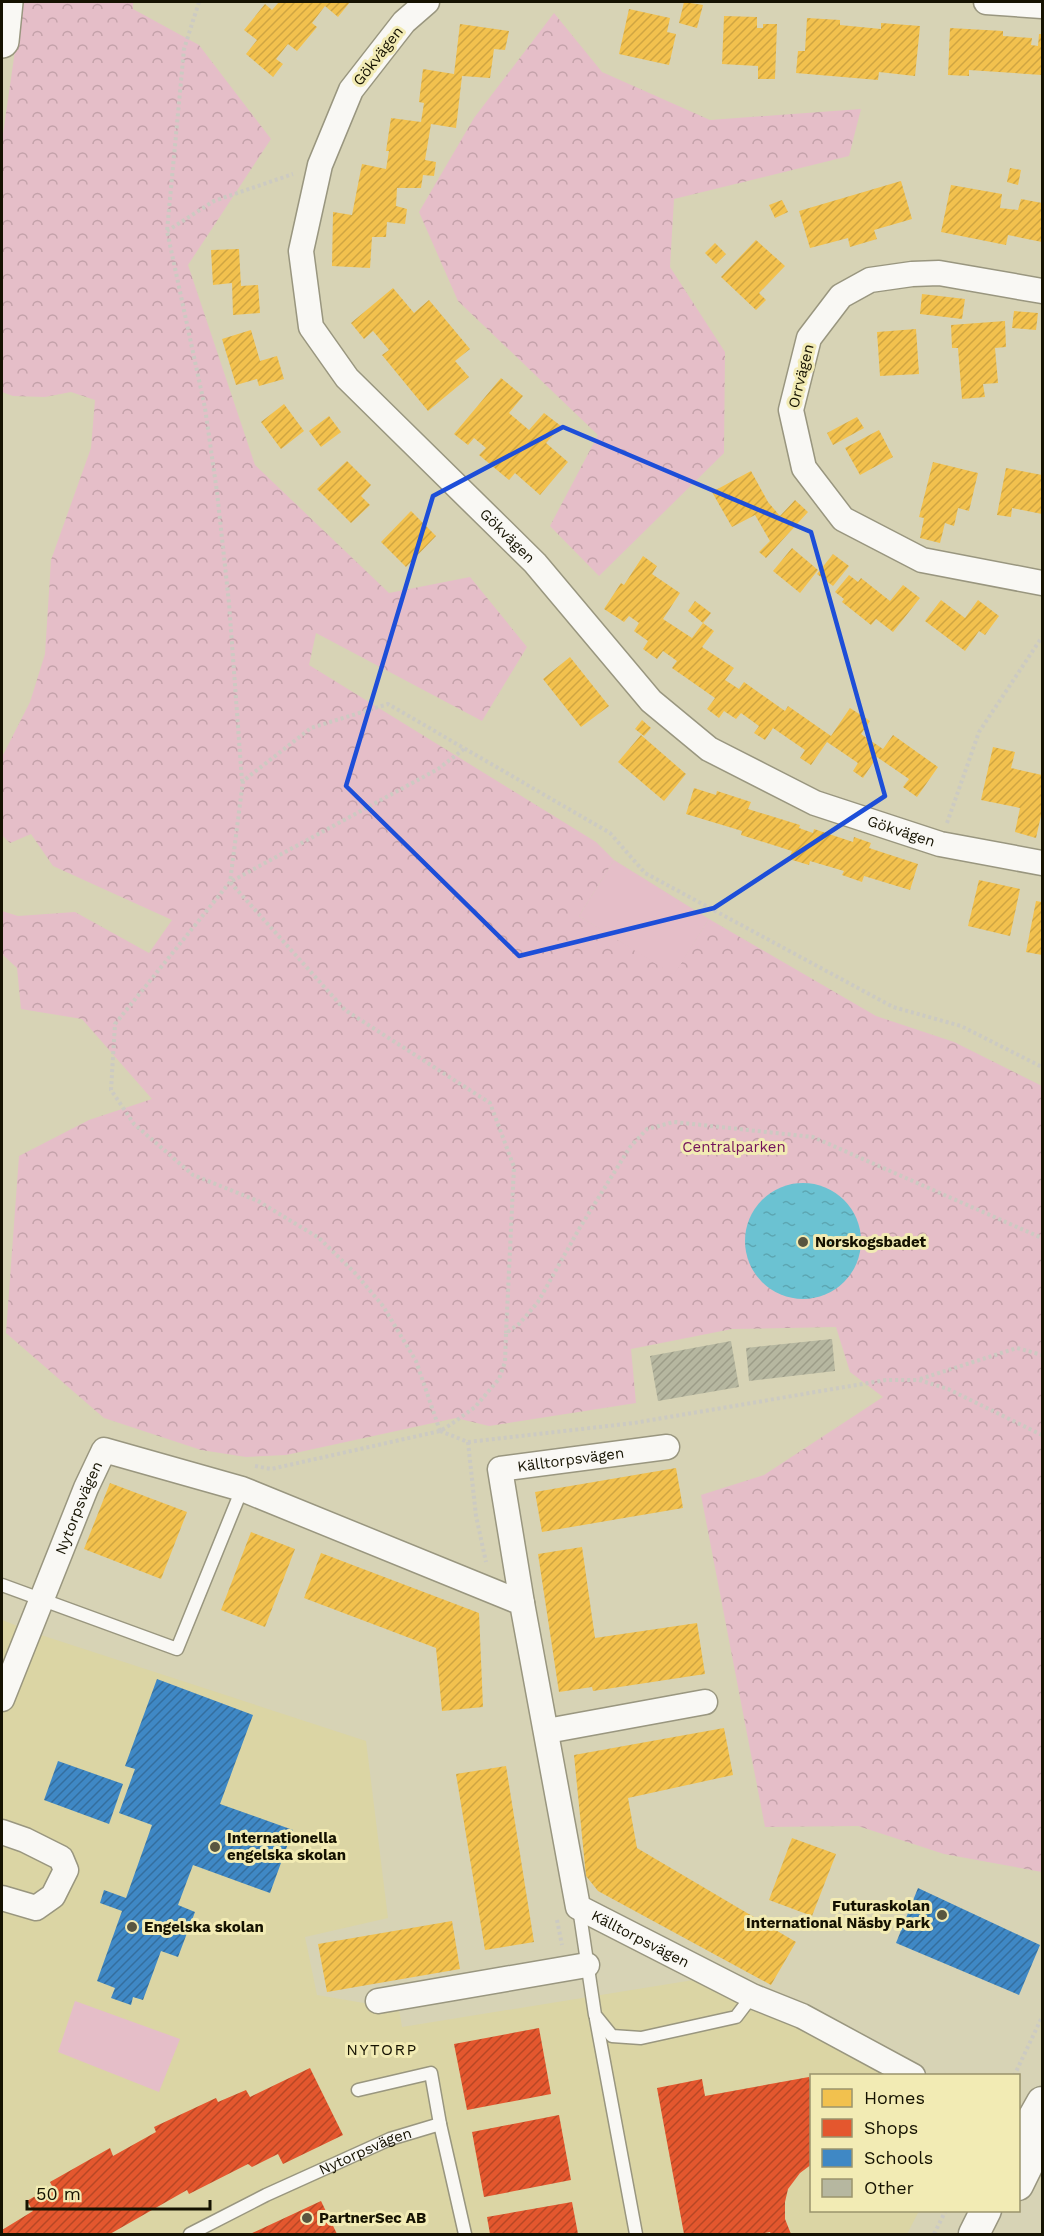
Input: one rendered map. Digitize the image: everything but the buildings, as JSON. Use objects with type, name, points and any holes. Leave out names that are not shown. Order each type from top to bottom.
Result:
[{"type":"highway","points":[[2,40],[6,2]]},
{"type":"street","name":"Gökvägen","points":[[427,2],[404,22],[351,90],[320,165],[301,251],[311,327],[347,378],[535,563],[651,701],[709,748],[815,803],[940,844],[1042,863]]},
{"type":"street","points":[[986,2],[1042,6]]},
{"type":"street","name":"Orrvägen","points":[[1042,291],[939,273],[870,280],[841,296],[809,338],[791,410],[804,468],[843,519],[922,560],[1042,583]]},
{"type":"street","name":"Källtorpsvägen","points":[[667,1447],[500,1469],[522,1603],[578,1907],[752,1996],[802,2016],[909,2074]]},
{"type":"street","name":"Nytorpsvägen","points":[[2,1699],[40,1600],[104,1450],[242,1489]]},
{"type":"street","points":[[242,1489],[522,1603]]},
{"type":"street","points":[[547,1731],[705,1702]]},
{"type":"street","points":[[2,1832],[25,1840],[61,1858],[66,1870],[53,1896],[36,1908],[2,1898]]},
{"type":"street","points":[[378,2001],[587,1965]]},
{"type":"street","points":[[1020,2176],[1029,2138],[1042,2102]]},
{"type":"street","points":[[974,2235],[986,2212]]},
{"type":"street","points":[[994,2235],[1006,2212]]},
{"type":"lane","points":[[2,1585],[177,1649],[242,1489]]},
{"type":"lane","points":[[578,1907],[595,2015],[636,2235]]},
{"type":"lane","points":[[595,2015],[612,2036],[641,2038],[736,2018],[752,1996]]},
{"type":"lane","points":[[358,2090],[431,2073],[465,2235]]},
{"type":"lane","name":"Nytorpsvägen","points":[[190,2235],[266,2195],[390,2139],[440,2124]]},
{"type":"path","points":[[199,2],[184,49],[167,231],[205,408],[229,603],[243,781],[230,882],[345,1010],[490,1103],[514,1167],[505,1362],[499,1379],[475,1407],[440,1431],[271,1469],[251,1466]]},
{"type":"path","points":[[167,231],[214,201],[320,165]]},
{"type":"path","points":[[940,844],[979,732],[1042,637]]},
{"type":"path","points":[[243,781],[311,728],[388,704],[610,833],[645,873],[892,1007],[961,1026],[1042,1067]]},
{"type":"path","points":[[464,748],[438,769],[230,882],[115,1024],[111,1090],[134,1124],[193,1175],[258,1201],[319,1238],[355,1273],[383,1306],[416,1361],[440,1431],[468,1442],[634,1423],[886,1380],[919,1380],[948,1389],[1042,1435]]},
{"type":"path","points":[[506,1333],[519,1324],[538,1302],[579,1229],[630,1147],[647,1129],[674,1122],[813,1137],[1042,1238]]},
{"type":"path","points":[[919,1380],[1017,1348],[1042,1355]]},
{"type":"path","points":[[1015,2074],[1042,2017]]},
{"type":"path","points":[[934,2235],[946,2212]]},
{"type":"highlighted area","points":[[563,427],[811,532],[885,796],[714,908],[519,956],[346,786],[433,496]]},
{"type":"shaded area","points":[[2,1620],[41,1635],[366,1741],[388,1918],[305,1937],[317,1995],[399,2009],[402,2027],[712,1977],[911,2074],[810,2074],[810,2212],[918,2212],[907,2234],[2,2234]]},
{"type":"green space","name":"Centralparken","points":[[22,2],[133,2],[133,9],[199,45],[271,139],[188,265],[255,465],[389,593],[470,577],[527,647],[482,721],[316,633],[309,665],[596,842],[614,860],[579,916],[674,974],[709,919],[876,1016],[954,1042],[1042,1086],[1042,1872],[944,1854],[858,1826],[765,1827],[701,1495],[764,1475],[883,1397],[850,1372],[836,1327],[732,1329],[631,1349],[636,1403],[489,1426],[456,1418],[286,1455],[246,1457],[201,1450],[104,1418],[6,1333],[19,1156],[89,1120],[152,1099],[82,1019],[21,1009],[17,968],[2,954],[2,911],[18,916],[75,912],[149,953],[172,920],[53,866],[31,834],[10,843],[2,835],[2,757],[30,702],[45,654],[51,560],[91,448],[95,400],[71,392],[45,397],[13,396],[2,392],[3,134]]},
{"type":"green space","points":[[554,13],[602,72],[710,120],[861,109],[849,156],[674,199],[670,267],[725,352],[724,453],[599,576],[550,526],[598,435],[458,301],[419,212],[474,118]]},
{"type":"green space","points":[[614,860],[709,919],[674,975],[579,916]]},
{"type":"green space","points":[[75,2001],[180,2039],[159,2092],[58,2052]]},
{"type":"water","name":"Norskogsbadet","points":[[803,1183],[825,1187],[844,1200],[857,1219],[861,1241],[857,1263],[844,1282],[825,1295],[803,1299],[781,1295],[762,1282],[749,1263],[745,1241],[749,1219],[762,1200],[781,1187]]},
{"type":"place","name":"Norskogsbadet","points":[[803,1242]]},
{"type":"place","name":"Internationella engelska skolan","points":[[215,1847]]},
{"type":"place","name":"Futuraskolan International Näsby Park","points":[[942,1915]]},
{"type":"place","name":"Engelska skolan","points":[[132,1927]]},
{"type":"place","name":"PartnerSec AB","points":[[307,2218]]},
{"type":"district","name":"NYTORP","points":[[382,2049]]}]
